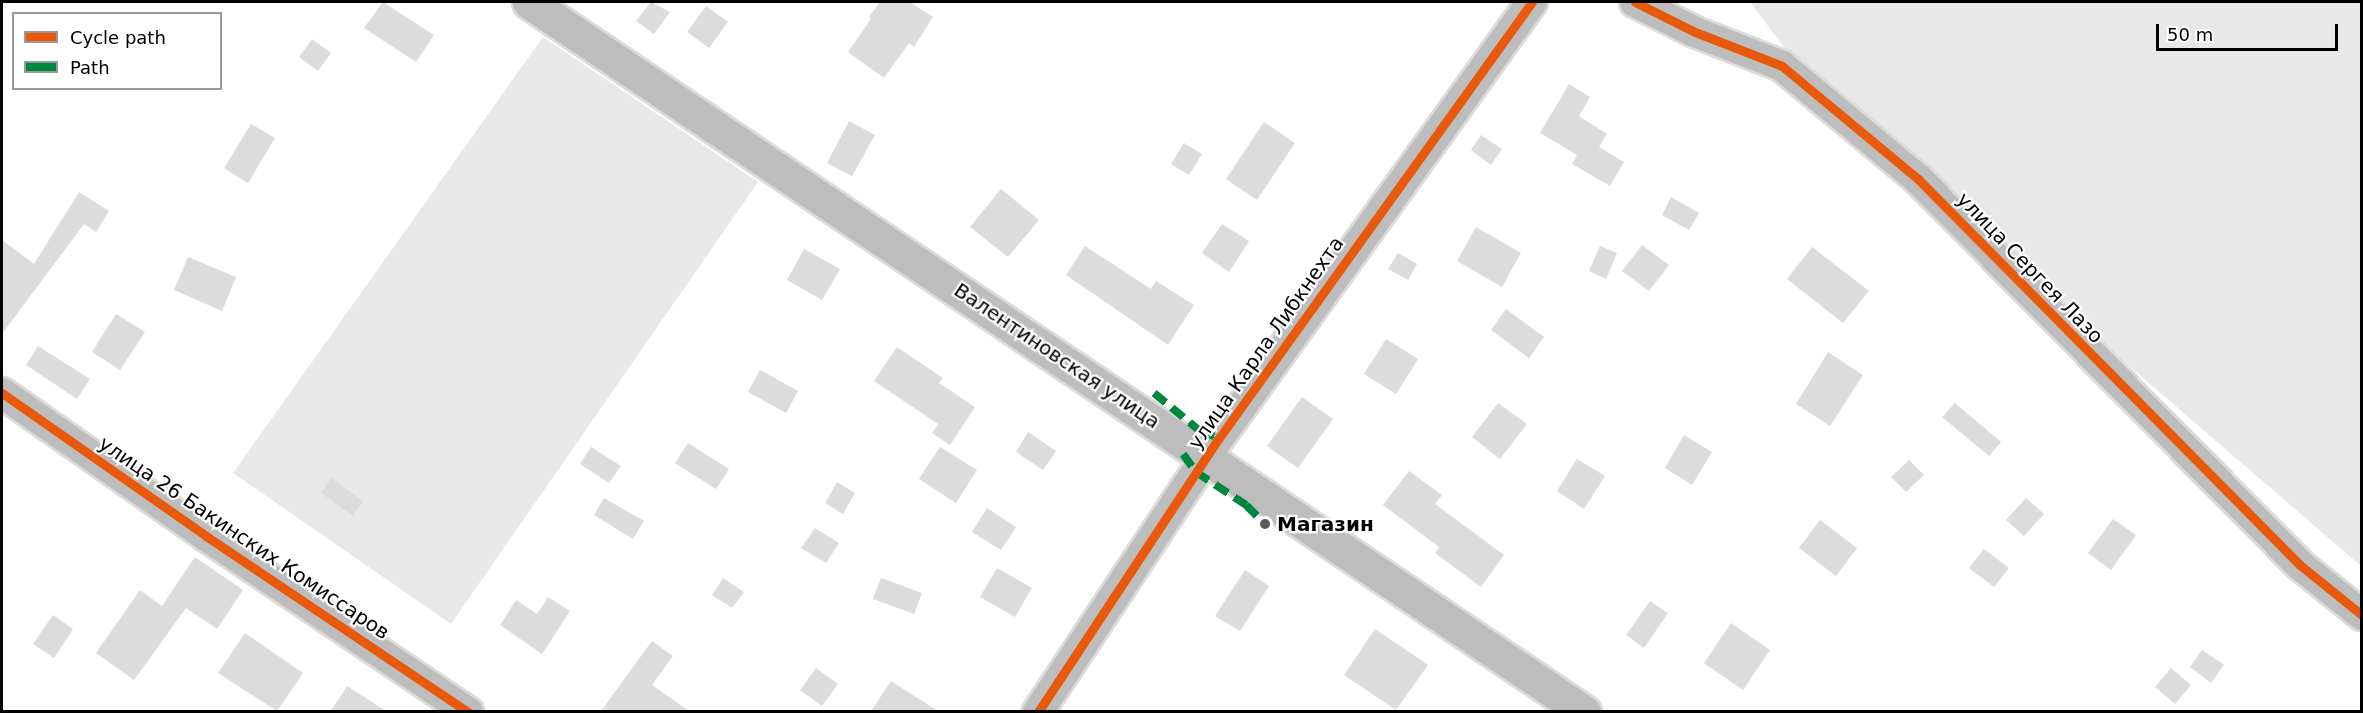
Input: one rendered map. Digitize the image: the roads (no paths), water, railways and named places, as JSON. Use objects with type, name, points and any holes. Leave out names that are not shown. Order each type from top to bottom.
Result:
[{"type":"main road","name":"Валентиновская улица","points":[[529,2],[1584,711]]},
{"type":"street","name":"улица Карла Либкнехта","points":[[1038,711],[1207,456],[1532,2]]},
{"type":"street","name":"улица Сергея Лазо","points":[[1635,2],[1695,32],[1782,66],[1918,179],[2301,565],[2361,615]]},
{"type":"street","name":"улица 26 Бакинских Комиссаров","points":[[2,393],[206,536],[468,711]]},
{"type":"place","name":"Магазин","points":[[1265,524]]}]
